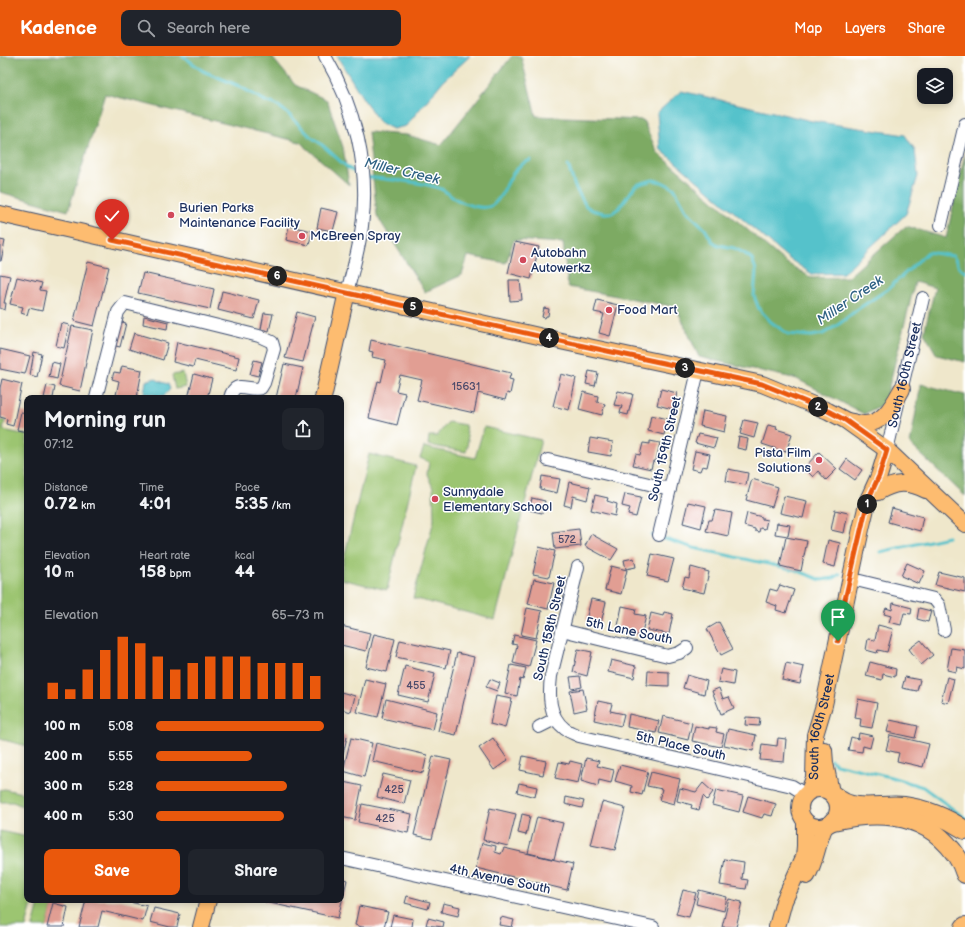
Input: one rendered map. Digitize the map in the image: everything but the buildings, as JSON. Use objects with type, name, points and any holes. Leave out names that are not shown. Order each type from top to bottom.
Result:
[{"type":"highway","points":[[833,794],[840,801],[852,806],[897,805],[918,809],[945,818],[965,830]]},
{"type":"highway","points":[[829,824],[852,817],[876,815],[896,816],[919,823],[930,829],[947,843],[958,859],[965,874]]},
{"type":"main road","points":[[0,214],[762,384],[828,411],[845,420],[887,450],[965,524]]},
{"type":"main road","points":[[324,395],[347,292]]},
{"type":"main road","points":[[845,420],[865,424],[882,418],[891,408],[902,389]]},
{"type":"main road","name":"South 160th Street","points":[[807,792],[814,778],[815,735],[824,705],[843,610],[868,500],[879,476],[887,450]]},
{"type":"main road","name":"South 160th Street","points":[[833,794],[825,763],[825,740],[847,642],[856,580],[878,492],[879,476]]},
{"type":"main road","points":[[878,492],[890,485],[900,483],[920,487],[931,492]]},
{"type":"main road","points":[[777,927],[784,901],[804,857],[805,822],[802,817],[800,805],[807,792],[820,788],[833,794],[838,803],[837,816],[829,824],[811,868],[795,896],[784,927]]},
{"type":"main road","points":[[805,822],[814,827],[829,824]]},
{"type":"main road","points":[[202,927],[207,903]]},
{"type":"street","points":[[324,56],[337,78],[347,101],[355,124],[362,165],[364,211],[360,239],[347,292]]},
{"type":"street","points":[[941,225],[965,124]]},
{"type":"street","name":"South 160th Street","points":[[887,450],[923,298]]},
{"type":"street","points":[[97,395],[118,312],[125,303],[259,336],[272,342],[274,348],[264,383],[261,388],[257,390],[239,387],[234,388],[231,395]]},
{"type":"street","name":"South 159th Street","points":[[659,535],[698,370]]},
{"type":"street","points":[[548,460],[670,489]]},
{"type":"street","name":"South 158th Street","points":[[555,719],[549,692],[551,676],[578,567]]},
{"type":"street","points":[[856,580],[934,599],[939,605],[944,630]]},
{"type":"street","name":"5th Lane South","points":[[562,630],[668,656],[679,653],[687,648]]},
{"type":"street","points":[[539,727],[555,719]]},
{"type":"street","name":"5th Place South","points":[[555,719],[565,729],[579,736],[792,786],[807,792]]},
{"type":"street","name":"4th Avenue South","points":[[344,859],[653,927]]},
{"type":"green space","points":[[0,56],[271,56],[295,85],[327,100],[343,147],[349,185],[300,142],[105,94],[68,211],[0,192]]},
{"type":"green space","points":[[512,56],[521,56],[536,116],[643,120],[657,152],[785,262],[812,278],[848,277],[906,226],[946,238],[965,154],[965,362],[937,355],[924,333],[935,288],[915,282],[885,403],[864,414],[797,379],[699,357],[676,307],[568,287],[563,243],[514,240],[506,263],[468,256],[462,275],[425,292],[377,216],[368,132],[407,135],[441,145]]},
{"type":"green space","points":[[183,373],[186,387],[175,389],[172,375]]},
{"type":"green space","points":[[921,384],[965,395],[965,496],[910,444]]},
{"type":"green space","points":[[0,420],[5,421],[3,430],[24,434],[24,745],[0,739]]},
{"type":"green space","points":[[448,422],[465,425],[468,441],[466,452],[428,445],[429,436],[437,436]]},
{"type":"green space","points":[[484,427],[541,440],[495,620],[413,598],[434,520],[433,488],[427,474],[429,462],[420,458],[424,447],[475,458]]},
{"type":"green space","points":[[369,454],[416,466],[387,590],[344,580],[344,558]]},
{"type":"green space","points":[[4,789],[24,793],[24,807],[13,802],[0,802],[0,790]]},
{"type":"green space","points":[[0,831],[24,836],[24,903],[32,903],[26,927],[0,927]]},
{"type":"green space","points":[[39,903],[53,903],[47,927],[33,927]]},
{"type":"water","points":[[337,56],[470,56],[443,81],[406,126],[393,129],[379,122]]},
{"type":"water","points":[[681,91],[812,121],[905,135],[915,150],[918,176],[906,214],[843,273],[812,274],[788,258],[660,149],[657,113]]},
{"type":"water","points":[[155,378],[168,384],[170,389],[165,395],[144,393],[146,381]]},
{"type":"waterway","name":"Miller Creek","points":[[183,56],[203,71],[239,86],[267,102],[278,106],[344,165],[360,175]]},
{"type":"waterway","name":"Miller Creek","points":[[366,177],[427,185],[443,190],[463,203],[485,207],[494,204],[499,199],[513,173],[524,163],[531,160]]},
{"type":"waterway","name":"Miller Creek","points":[[568,165],[575,187],[586,206],[592,210],[604,213],[612,213],[619,208],[636,185],[653,180],[662,182],[674,188],[686,210],[705,229],[712,241],[718,245],[734,248],[752,259],[756,270],[754,296],[759,309],[771,322],[788,334],[811,336],[823,334],[888,289],[928,252],[953,256],[960,268],[965,272]]},
{"type":"waterway","points":[[652,535],[694,548],[796,570],[821,580],[834,578],[840,574]]},
{"type":"waterway","points":[[880,552],[948,537]]},
{"type":"waterway","points":[[831,760],[836,764],[891,777],[923,787],[965,818]]},
{"type":"place","name":"Burien Parks Maintenance Facility","points":[[171,215]]},
{"type":"place","name":"McBreen Spray","points":[[302,236]]},
{"type":"place","name":"Autobahn Autowerkz","points":[[523,260]]},
{"type":"place","name":"Food Mart","points":[[609,310]]},
{"type":"place","name":"Pista Film Solutions","points":[[819,460]]},
{"type":"place","name":"Sunnydale Elementary School","points":[[435,499]]},
{"type":"route","points":[[112,240],[565,342],[762,384],[828,411],[845,420],[887,450],[879,476],[868,500],[841,617],[838,641]]}]
